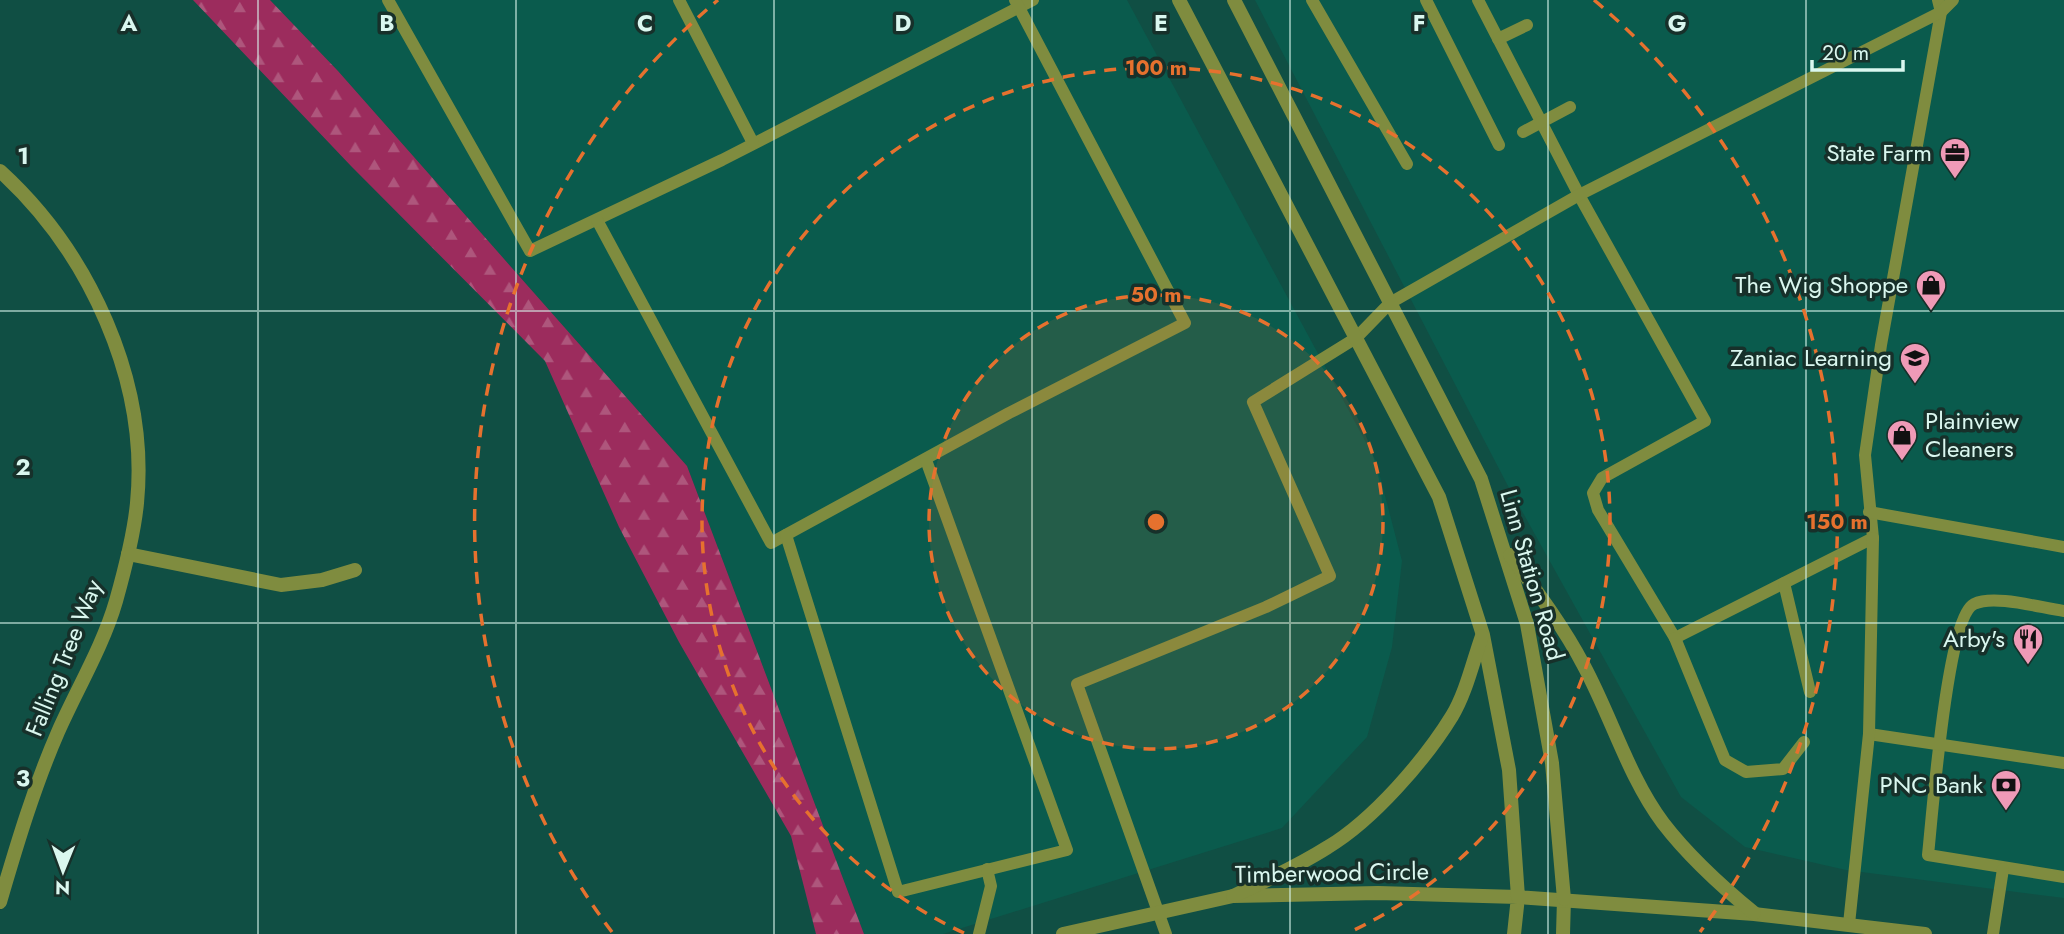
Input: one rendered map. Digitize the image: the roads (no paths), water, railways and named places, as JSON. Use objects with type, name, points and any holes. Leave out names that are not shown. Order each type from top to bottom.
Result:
[{"type":"street","points":[[1179,0],[1439,497],[1483,635],[1509,770],[1518,897],[1514,934]]},
{"type":"street","name":"Linn Station Road","points":[[1234,0],[1481,479],[1527,624],[1552,763],[1564,899],[1563,934]]},
{"type":"street","name":"Falling Tree Way","points":[[0,171],[53,230],[96,298],[126,375],[138,453],[137,503],[115,604],[27,810],[0,902]]},
{"type":"street","points":[[1503,545],[1551,610],[1584,665],[1625,753],[1662,822],[1715,880],[1754,914]]},
{"type":"street","points":[[128,554],[281,585],[323,580],[355,570]]},
{"type":"street","points":[[1233,895],[1284,873],[1331,846],[1377,806],[1422,756],[1453,714],[1483,635]]},
{"type":"street","name":"Timberwood Circle","points":[[1063,934],[1233,895],[1378,893],[1564,899]]},
{"type":"street","points":[[1564,899],[1754,914],[1924,934]]},
{"type":"lane","points":[[388,0],[530,251],[753,143],[1017,4],[1033,0]]},
{"type":"lane","points":[[678,0],[753,143]]},
{"type":"lane","points":[[1312,0],[1407,163]]},
{"type":"lane","points":[[1426,0],[1499,145]]},
{"type":"lane","points":[[1478,0],[1580,195],[1705,421],[1602,478],[1593,493],[1598,510],[1675,638],[1725,760],[1746,772],[1783,769],[1804,742]]},
{"type":"lane","points":[[1166,934],[1077,684],[1266,607],[1330,576],[1253,402],[1356,338],[1390,303],[1580,195],[1953,0]]},
{"type":"lane","points":[[597,220],[771,543],[1185,323],[1017,4]]},
{"type":"lane","points":[[1849,924],[1869,734],[1873,538],[1866,455],[1881,345],[1939,6]]},
{"type":"lane","points":[[1498,39],[1527,24]]},
{"type":"lane","points":[[1522,132],[1570,107]]},
{"type":"lane","points":[[786,535],[898,892],[1066,850],[926,460]]},
{"type":"lane","points":[[1869,512],[2064,547]]},
{"type":"lane","points":[[1675,638],[1873,538]]},
{"type":"lane","points":[[1784,583],[1810,692]]},
{"type":"lane","points":[[2064,611],[1986,599],[1970,606],[1958,627],[1940,744],[1928,855],[2064,877]]},
{"type":"lane","points":[[1869,734],[2064,763]]},
{"type":"lane","points":[[979,934],[991,886],[988,869]]},
{"type":"lane","points":[[1993,934],[2003,869]]},
{"type":"place","name":"State Farm","points":[[1955,180]]},
{"type":"place","name":"The Wig Shoppe","points":[[1931,312]]},
{"type":"place","name":"Zaniac Learning","points":[[1915,385]]},
{"type":"place","name":"Plainview Cleaners","points":[[1902,462]]},
{"type":"place","name":"Arby's","points":[[2028,666]]},
{"type":"place","name":"PNC Bank","points":[[2006,812]]}]
